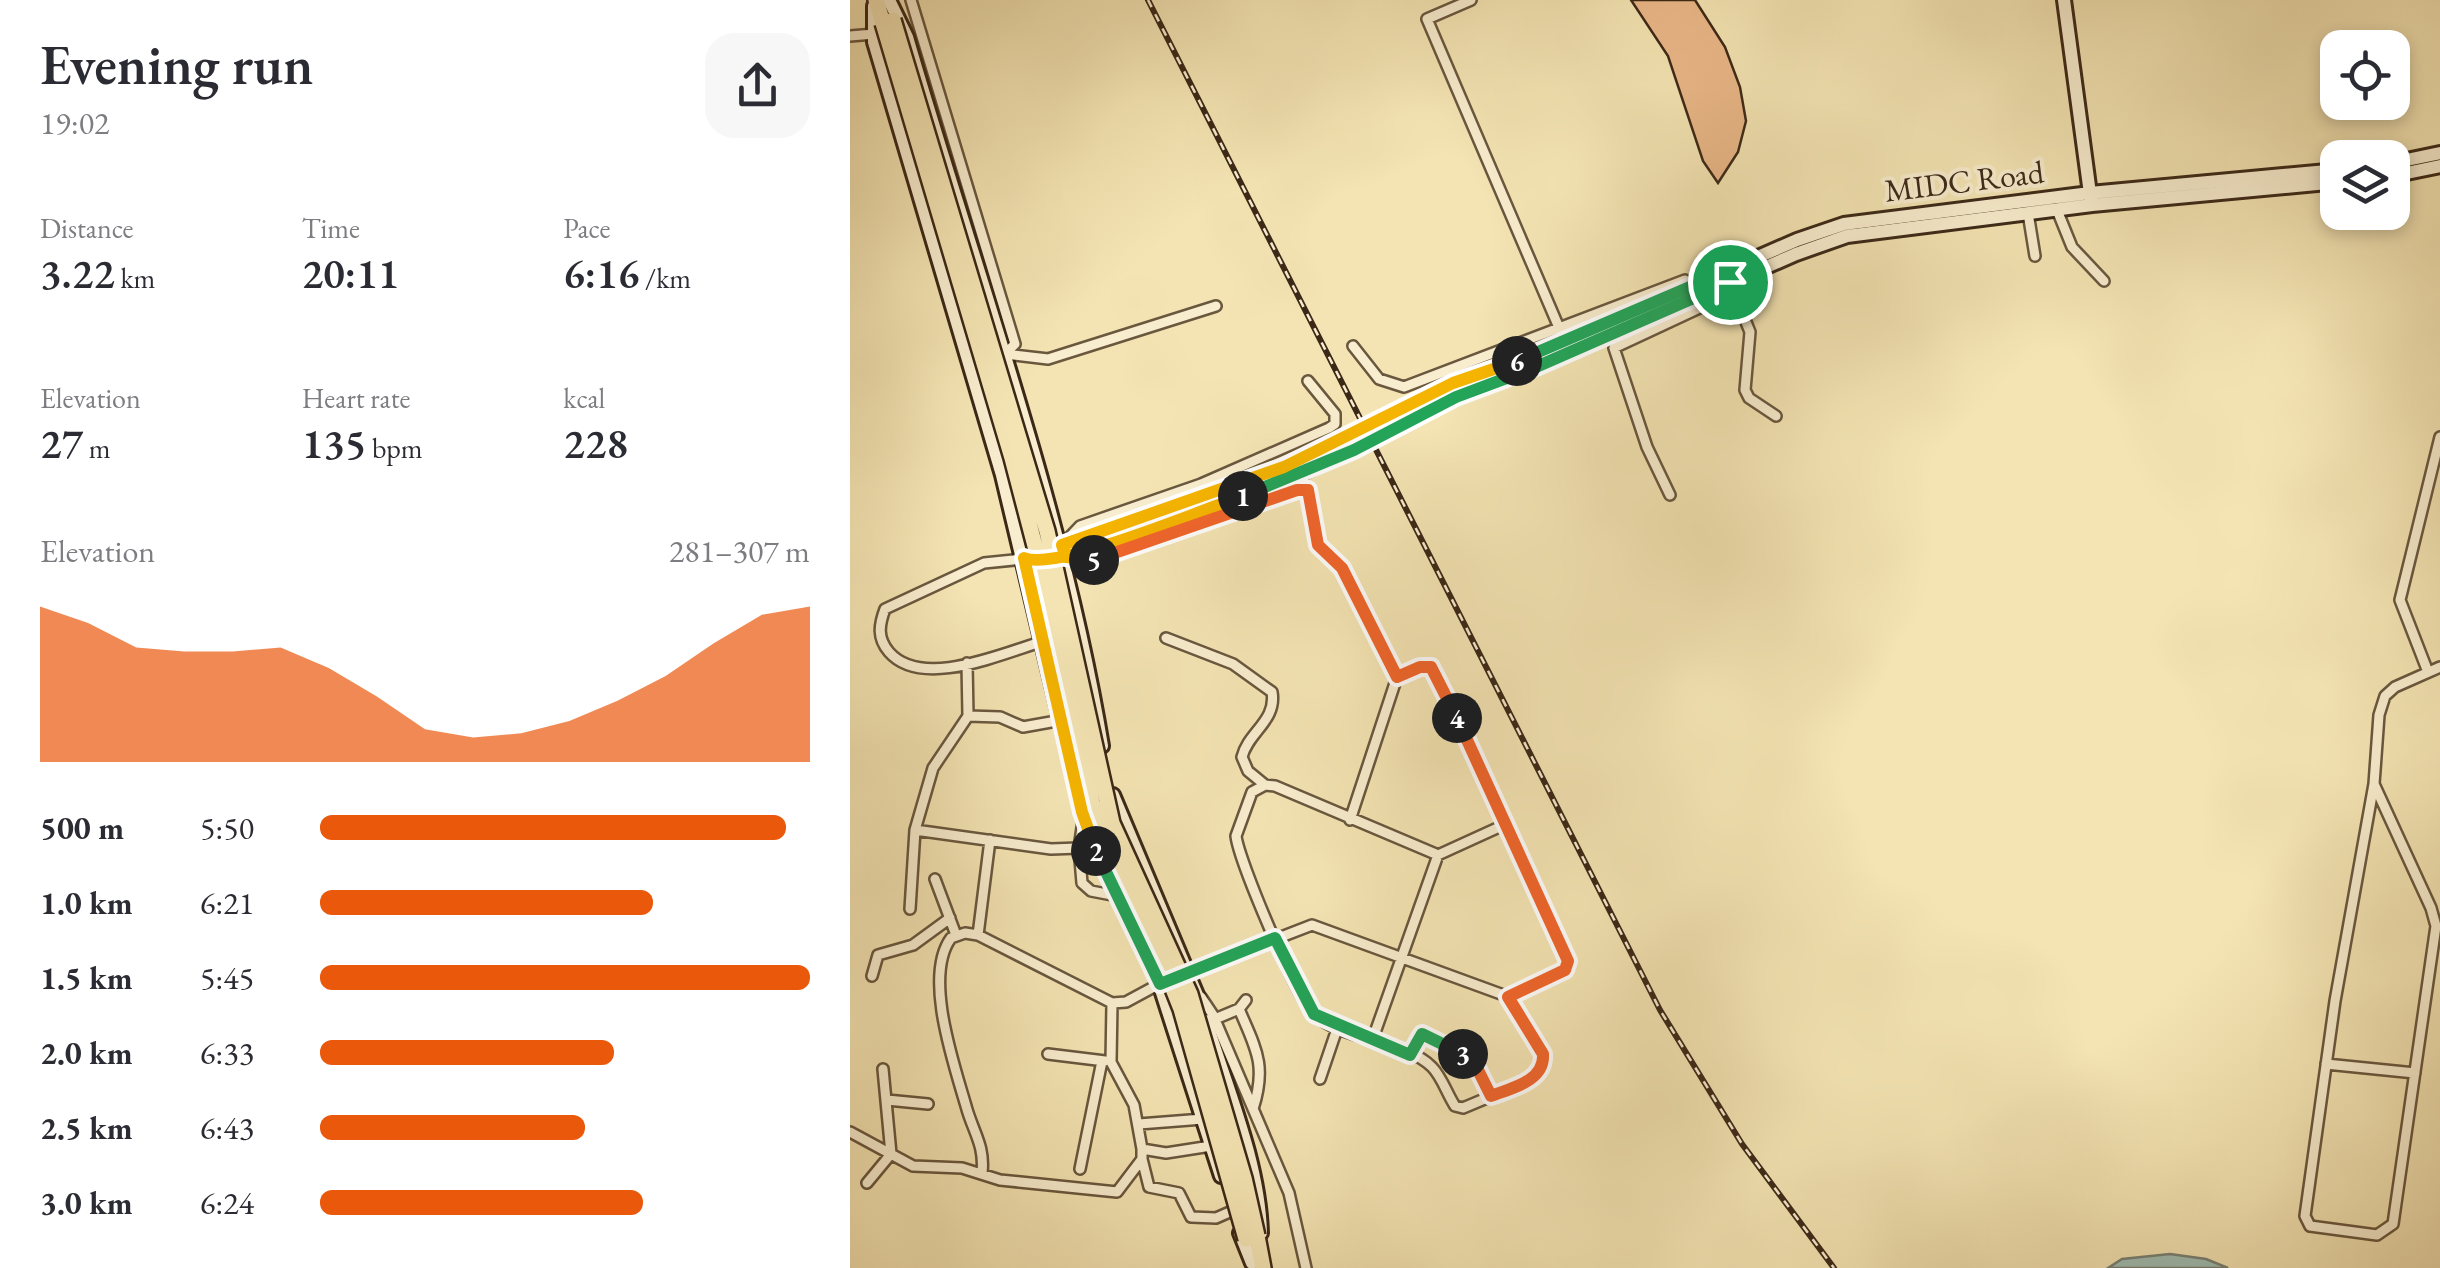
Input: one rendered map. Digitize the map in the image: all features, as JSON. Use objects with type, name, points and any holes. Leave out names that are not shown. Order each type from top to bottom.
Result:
[{"type":"highway","points":[[875,0],[1012,458],[1058,638],[1092,803],[1112,860],[1181,1008],[1258,1265]]},
{"type":"highway","points":[[883,26],[888,0]]},
{"type":"main road","points":[[888,0],[907,37],[1062,551],[1116,808],[1192,980],[1238,1126],[1260,1206],[1258,1265]]},
{"type":"main road","points":[[2064,0],[2091,199]]},
{"type":"main road","points":[[883,26],[1024,558],[1084,818],[1160,984],[1232,1212],[1258,1265]]},
{"type":"main road","points":[[2410,160],[2440,153]]},
{"type":"main road","points":[[2410,172],[2440,166]]},
{"type":"main road","name":"MIDC Road","points":[[1616,326],[1689,288],[1730,282],[1844,224],[2320,172]]},
{"type":"main road","name":"MIDC Road","points":[[1616,326],[1847,236],[2057,210],[2091,199],[2320,183]]},
{"type":"main road","points":[[1024,558],[1033,562],[1290,479],[1456,397],[1616,326]]},
{"type":"street","points":[[911,0],[1015,344],[1005,354]]},
{"type":"street","points":[[1471,0],[1428,19],[1560,330]]},
{"type":"street","points":[[850,36],[883,26]]},
{"type":"street","points":[[2057,210],[2072,247],[2104,282]]},
{"type":"street","points":[[2028,213],[2035,256]]},
{"type":"street","points":[[1352,346],[1379,379],[1404,387],[1685,280],[1689,288]]},
{"type":"street","points":[[1670,494],[1647,447],[1614,348],[1730,282],[1750,332],[1745,390],[1749,398],[1776,416]]},
{"type":"street","points":[[1005,354],[1048,358],[1216,306]]},
{"type":"street","points":[[1308,380],[1335,414],[1334,424],[1329,428],[1201,484],[1080,526],[1062,551],[1090,561],[1297,490],[1308,490],[1318,545],[1342,568],[1397,677],[1350,820]]},
{"type":"street","points":[[2428,672],[2400,600],[2440,437]]},
{"type":"street","points":[[1024,558],[984,563],[885,609],[880,624],[882,643],[900,665],[930,670],[966,664],[1044,640]]},
{"type":"street","points":[[1166,638],[1233,664],[1272,692],[1274,699],[1267,720],[1251,737],[1242,757],[1248,771],[1265,785]]},
{"type":"street","points":[[910,909],[915,830],[934,768],[968,716],[966,664]]},
{"type":"street","points":[[1397,677],[1426,666],[1435,671],[1568,961],[1565,970],[1508,997]]},
{"type":"street","points":[[2374,784],[2436,926],[2393,1224],[2377,1235],[2310,1226],[2305,1221],[2326,1064],[2374,784],[2379,716],[2385,696],[2440,667]]},
{"type":"street","points":[[968,716],[1000,717],[1023,726],[1062,720]]},
{"type":"street","points":[[982,1173],[984,1152],[966,1107],[949,1032],[940,1017],[946,944],[956,934],[978,935],[1112,1003],[1126,1002],[1160,984],[1192,980],[1275,938],[1312,925],[1508,997],[1543,1054],[1543,1064],[1525,1082],[1463,1108],[1456,1106],[1430,1065],[1310,1010],[1275,938],[1236,836],[1252,792],[1265,785],[1276,786],[1438,856]]},
{"type":"street","points":[[1084,818],[1079,848],[1081,878],[1086,888],[1117,896]]},
{"type":"street","points":[[1372,1041],[1438,856],[1506,824]]},
{"type":"street","points":[[915,830],[1051,848],[1079,848]]},
{"type":"street","points":[[978,935],[990,840]]},
{"type":"street","points":[[935,878],[956,934]]},
{"type":"street","points":[[872,976],[878,955],[913,945],[950,918]]},
{"type":"street","points":[[1192,980],[1215,1019],[1296,1214],[1306,1268]]},
{"type":"street","points":[[1080,1169],[1106,1062],[1112,1003]]},
{"type":"street","points":[[1215,1019],[1243,1005],[1261,1060],[1260,1086],[1253,1109]]},
{"type":"street","points":[[1320,1079],[1338,1026]]},
{"type":"street","points":[[1410,1055],[1422,1034],[1455,1048],[1475,1064],[1491,1096]]},
{"type":"street","points":[[1048,1054],[1106,1062],[1129,1092],[1139,1124],[1149,1188],[1178,1193],[1190,1217],[1216,1218],[1232,1212]]},
{"type":"street","points":[[2326,1064],[2415,1073]]},
{"type":"street","points":[[867,1183],[891,1154],[883,1070]]},
{"type":"street","points":[[887,1100],[928,1104]]},
{"type":"street","points":[[1139,1124],[1202,1120]]},
{"type":"street","points":[[1238,1126],[1258,1120]]},
{"type":"street","points":[[850,1132],[913,1166],[962,1168],[1000,1180],[1117,1192],[1142,1154]]},
{"type":"street","points":[[1142,1154],[1211,1146]]},
{"type":"water","points":[[2170,1254],[2206,1259],[2228,1268],[2108,1268],[2122,1259]]},
{"type":"building","points":[[1631,0],[1695,0],[1725,47],[1740,87],[1746,121],[1738,152],[1718,183],[1703,161],[1668,56]]},
{"type":"railway","points":[[1148,0],[1660,1010],[1742,1144],[1834,1268]]},
{"type":"route","points":[[1730,282],[1536,367],[1456,397],[1290,479],[1066,557],[1033,562],[1024,558],[1082,812],[1096,852],[1160,984],[1275,938],[1314,1014],[1410,1055],[1422,1034],[1455,1048],[1475,1064],[1491,1096],[1537,1074],[1544,1059],[1508,997],[1565,970],[1568,954],[1435,671],[1426,666],[1397,677],[1342,568],[1318,545],[1308,490],[1297,490],[1090,561],[1066,557],[1062,545],[1284,467],[1453,383],[1531,356],[1725,272],[1730,282]]}]
